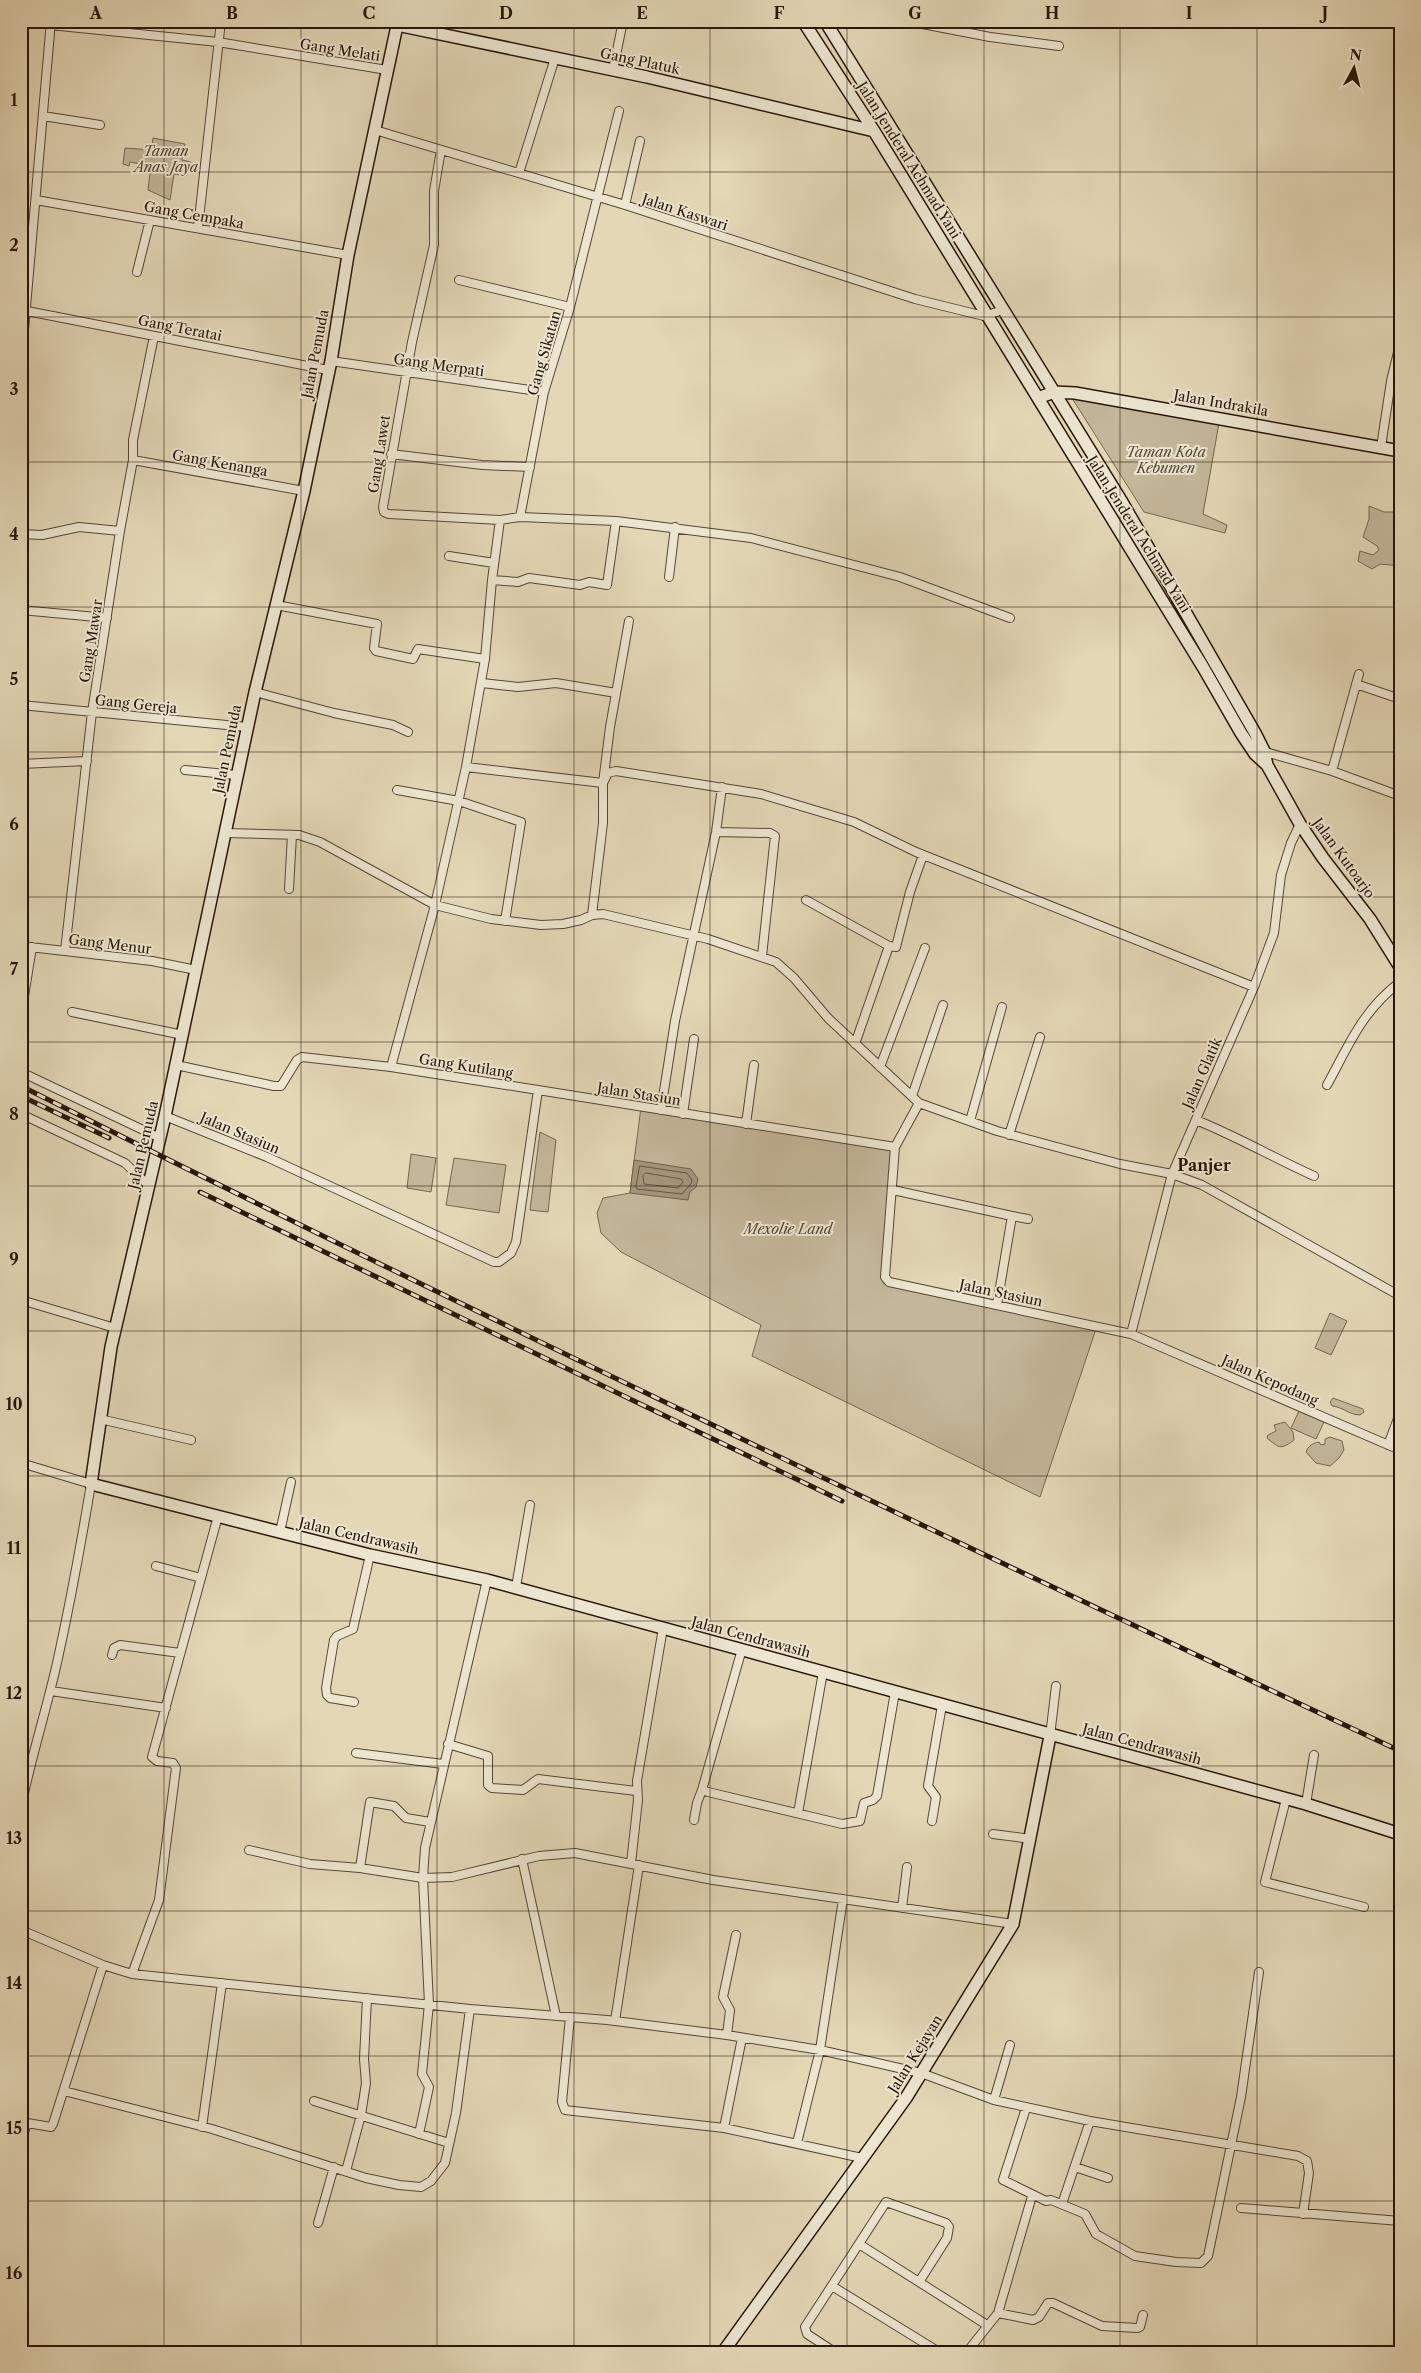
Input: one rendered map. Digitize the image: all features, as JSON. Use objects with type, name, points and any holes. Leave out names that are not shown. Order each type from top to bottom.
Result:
[{"type":"main road","name":"Jalan Jenderal Achmad Yani","points":[[803,21],[874,131],[1081,469],[1259,752]]},
{"type":"main road","name":"Jalan Jenderal Achmad Yani","points":[[825,21],[1098,462],[1188,615],[1266,765]]},
{"type":"main road","name":"Gang Platuk","points":[[398,23],[613,70],[874,131]]},
{"type":"main road","name":"Jalan Pemuda","points":[[91,1484],[115,1328],[183,1036],[236,775],[304,491],[330,365],[348,255],[398,23]]},
{"type":"main road","name":"Jalan Indrakila","points":[[1038,398],[1054,392],[1114,400],[1400,451]]},
{"type":"main road","points":[[1081,469],[1098,462]]},
{"type":"main road","name":"Jalan Kutoarjo","points":[[1266,765],[1300,824],[1370,920],[1400,967]]},
{"type":"main road","name":"Jalan Cendrawasih","points":[[91,1484],[370,1555],[516,1587],[1050,1736],[1306,1804],[1400,1834]]},
{"type":"main road","name":"Jalan Kejayan","points":[[723,2352],[906,2098],[1012,1924],[1031,1839],[1050,1736]]},
{"type":"street","points":[[198,228],[218,42],[222,21]]},
{"type":"street","points":[[613,70],[623,21]]},
{"type":"street","points":[[908,21],[990,37],[1059,46]]},
{"type":"street","points":[[21,364],[50,23]]},
{"type":"street","name":"Gang Melati","points":[[50,23],[218,42],[387,70]]},
{"type":"street","points":[[519,173],[555,58]]},
{"type":"street","name":"Gang Sikatan","points":[[520,517],[544,392],[570,307],[619,111]]},
{"type":"street","points":[[43,116],[100,125]]},
{"type":"street","name":"Jalan Kaswari","points":[[375,130],[597,196],[915,299],[988,316]]},
{"type":"street","points":[[625,205],[640,141]]},
{"type":"street","name":"Gang Lawet","points":[[441,150],[434,191],[434,245],[391,454],[384,512],[389,514],[500,520]]},
{"type":"street","name":"Gang Cempaka","points":[[36,200],[348,255]]},
{"type":"street","points":[[137,272],[150,220]]},
{"type":"street","points":[[459,280],[570,307]]},
{"type":"street","points":[[988,316],[1003,310]]},
{"type":"street","name":"Gang Teratai","points":[[26,311],[154,336],[330,365]]},
{"type":"street","name":"Gang Mawar","points":[[65,951],[92,712],[133,460],[133,440],[154,336]]},
{"type":"street","points":[[1382,447],[1391,381],[1400,344]]},
{"type":"street","name":"Gang Merpati","points":[[330,365],[544,392]]},
{"type":"street","points":[[391,454],[482,465],[530,467]]},
{"type":"street","name":"Gang Kenanga","points":[[133,460],[304,491]]},
{"type":"street","points":[[391,1067],[435,905],[466,767],[482,683],[500,520],[520,517],[616,521],[751,538],[900,578],[1010,618]]},
{"type":"street","points":[[492,580],[518,582],[529,578],[580,585],[588,582],[607,585],[616,521]]},
{"type":"street","points":[[21,534],[42,535],[79,527],[120,531]]},
{"type":"street","points":[[669,577],[675,527]]},
{"type":"street","points":[[449,556],[494,563]]},
{"type":"street","points":[[276,605],[377,624],[374,648],[376,651],[413,659],[418,649],[485,659]]},
{"type":"street","points":[[21,610],[107,618]]},
{"type":"street","points":[[592,915],[603,823],[603,783],[616,692],[629,621]]},
{"type":"street","points":[[1332,771],[1359,674]]},
{"type":"street","points":[[482,683],[515,687],[556,683],[616,692]]},
{"type":"street","points":[[1356,684],[1400,699]]},
{"type":"street","points":[[255,692],[334,713],[393,725],[408,732]]},
{"type":"street","name":"Gang Gereja","points":[[21,705],[247,727]]},
{"type":"street","points":[[1259,752],[1332,771],[1400,796]]},
{"type":"street","points":[[21,764],[87,761]]},
{"type":"street","points":[[466,767],[603,783]]},
{"type":"street","points":[[185,770],[236,775]]},
{"type":"street","points":[[603,783],[608,773],[616,771],[722,787],[762,794],[854,822],[923,854],[1254,987]]},
{"type":"street","points":[[661,1110],[675,1021],[716,832],[722,787]]},
{"type":"street","points":[[397,790],[459,801],[522,822],[505,921]]},
{"type":"street","name":"Jalan Glatik","points":[[1131,1334],[1172,1174],[1254,987],[1274,933],[1282,875],[1291,843],[1300,824]]},
{"type":"street","points":[[716,832],[770,833],[775,836],[762,956]]},
{"type":"street","points":[[225,833],[292,835],[320,842],[435,905],[491,919],[541,925],[581,920],[592,915],[603,914],[694,935],[762,956],[776,962],[794,978],[828,1018],[919,1103],[1010,1135],[1120,1164],[1172,1174],[1202,1185],[1400,1296]]},
{"type":"street","points":[[289,889],[292,835]]},
{"type":"street","points":[[806,900],[890,946],[897,946],[910,892],[923,854]]},
{"type":"street","name":"Gang Menur","points":[[21,946],[152,961],[196,970]]},
{"type":"street","points":[[855,1044],[890,946]]},
{"type":"street","points":[[21,1016],[32,947]]},
{"type":"street","points":[[880,1067],[924,948]]},
{"type":"street","points":[[1327,1085],[1370,1010],[1381,997],[1400,982]]},
{"type":"street","points":[[912,1096],[943,1005]]},
{"type":"street","points":[[970,1122],[1002,1007]]},
{"type":"street","points":[[72,1012],[183,1036]]},
{"type":"street","points":[[1010,1135],[1040,1037]]},
{"type":"street","points":[[683,1114],[694,1039]]},
{"type":"street","name":"Gang Kutilang","points":[[176,1065],[281,1086],[297,1060],[302,1057],[391,1067],[538,1090]]},
{"type":"street","points":[[746,1124],[754,1065]]},
{"type":"street","points":[[21,1072],[160,1138]]},
{"type":"street","name":"Jalan Stasiun","points":[[165,1116],[267,1157],[419,1229],[494,1262],[499,1262],[511,1253],[516,1242],[538,1090],[895,1147],[886,1280],[1131,1334]]},
{"type":"street","points":[[895,1147],[919,1103]]},
{"type":"street","points":[[21,1114],[125,1163],[148,1185]]},
{"type":"street","points":[[1196,1120],[1314,1176]]},
{"type":"street","points":[[892,1190],[1028,1219]]},
{"type":"street","points":[[996,1305],[1012,1216]]},
{"type":"street","points":[[21,1300],[115,1328]]},
{"type":"street","name":"Jalan Kepodang","points":[[1131,1334],[1400,1450]]},
{"type":"street","points":[[1388,1445],[1400,1413]]},
{"type":"street","points":[[100,1419],[191,1440]]},
{"type":"street","points":[[21,1463],[91,1484],[51,1691],[31,1757],[21,1806]]},
{"type":"street","points":[[280,1532],[291,1482]]},
{"type":"street","points":[[516,1587],[530,1505]]},
{"type":"street","points":[[132,1974],[159,1900],[176,1768],[173,1763],[157,1761],[152,1757],[218,1516]]},
{"type":"street","points":[[354,1702],[330,1698],[327,1695],[326,1688],[334,1640],[337,1636],[353,1629],[370,1555]]},
{"type":"street","points":[[156,1566],[201,1578]]},
{"type":"street","points":[[419,2134],[429,2087],[422,2074],[429,2004],[423,1878],[430,1822],[487,1580]]},
{"type":"street","points":[[631,1863],[638,1800],[636,1791],[663,1628]]},
{"type":"street","points":[[112,1655],[114,1648],[120,1645],[180,1653]]},
{"type":"street","points":[[694,1820],[696,1804],[702,1790],[742,1649]]},
{"type":"street","points":[[798,1813],[823,1672]]},
{"type":"street","points":[[1050,1736],[1056,1686]]},
{"type":"street","points":[[51,1691],[166,1708]]},
{"type":"street","points":[[702,1790],[842,1824],[860,1820],[864,1803],[873,1800],[877,1796],[895,1692]]},
{"type":"street","points":[[932,1821],[936,1797],[928,1786],[942,1705]]},
{"type":"street","points":[[448,1744],[488,1756],[489,1787],[523,1790],[538,1779],[636,1791]]},
{"type":"street","points":[[356,1753],[443,1764]]},
{"type":"street","points":[[1306,1804],[1314,1755]]},
{"type":"street","points":[[1286,1799],[1265,1882],[1364,1907]]},
{"type":"street","points":[[360,1868],[370,1802],[394,1806],[406,1818],[430,1822]]},
{"type":"street","points":[[993,1834],[1031,1839]]},
{"type":"street","points":[[249,1850],[310,1864],[360,1868],[423,1878],[452,1877],[539,1856],[575,1853],[713,1880],[1012,1924]]},
{"type":"street","points":[[522,1860],[556,2016]]},
{"type":"street","points":[[614,2021],[640,1865]]},
{"type":"street","points":[[902,1908],[907,1867]]},
{"type":"street","points":[[797,2144],[820,2050],[843,1899]]},
{"type":"street","points":[[21,1930],[103,1965],[132,1974],[614,2021],[727,2035],[820,2050],[921,2073],[994,2100],[1026,2108],[1090,2121],[1298,2156],[1307,2161],[1309,2173],[1303,2214]]},
{"type":"street","points":[[727,2035],[730,2010],[723,1996],[736,1935]]},
{"type":"street","points":[[21,2142],[24,2122],[50,2127],[54,2124],[103,1965]]},
{"type":"street","points":[[1026,2108],[1002,2179],[1032,2196],[1046,2201],[1051,2200],[1086,2214],[1096,2234],[1135,2256],[1176,2262],[1201,2262],[1208,2256],[1232,2144],[1250,2044],[1259,1972]]},
{"type":"street","points":[[202,2127],[222,1983]]},
{"type":"street","points":[[346,2171],[361,2115],[366,2083],[364,2058],[366,1998]]},
{"type":"street","points":[[64,2091],[202,2127],[346,2171],[399,2185],[420,2187],[431,2181],[445,2163],[456,2113],[470,2008]]},
{"type":"street","points":[[570,2017],[562,2102],[566,2110],[724,2128],[862,2158]]},
{"type":"street","points":[[724,2128],[742,2038]]},
{"type":"street","points":[[994,2100],[1010,2045]]},
{"type":"street","points":[[314,2101],[449,2143]]},
{"type":"street","points":[[1062,2204],[1090,2121]]},
{"type":"street","points":[[318,2224],[334,2167]]},
{"type":"street","points":[[1075,2167],[1108,2178]]},
{"type":"street","points":[[967,2352],[998,2313],[1032,2196]]},
{"type":"street","points":[[831,2351],[805,2331],[805,2327],[883,2204],[889,2201],[946,2223],[949,2227],[947,2238],[919,2282]]},
{"type":"street","points":[[1241,2208],[1400,2221]]},
{"type":"street","points":[[859,2244],[987,2325]]},
{"type":"street","points":[[832,2286],[939,2352]]},
{"type":"street","points":[[998,2313],[1009,2317],[1033,2320],[1039,2317],[1048,2303],[1053,2303],[1102,2326],[1137,2328],[1140,2327],[1142,2315]]},
{"type":"green space","name":"Taman Anas Jaya","points":[[153,138],[185,144],[182,160],[191,162],[186,176],[174,174],[170,200],[148,190],[151,166],[130,162],[129,166],[123,164],[125,148],[152,150]]},
{"type":"green space","name":"Taman Kota Kebumen","points":[[1070,395],[1219,423],[1203,514],[1227,525],[1225,533],[1144,512]]},
{"type":"green space","points":[[1369,506],[1384,512],[1400,512],[1400,566],[1380,564],[1372,569],[1358,561],[1360,551],[1373,555],[1379,550],[1377,546],[1363,537],[1369,519]]},
{"type":"green space","name":"Mexolie Land","points":[[641,1107],[895,1147],[883,1283],[1097,1326],[1040,1497],[752,1356],[761,1325],[621,1252],[601,1233],[597,1213],[603,1198],[630,1193]]},
{"type":"green space","points":[[540,1132],[556,1140],[548,1212],[530,1210]]},
{"type":"green space","points":[[411,1154],[436,1158],[431,1192],[407,1188]]},
{"type":"green space","points":[[454,1158],[506,1165],[499,1213],[446,1205]]},
{"type":"green space","points":[[1330,1313],[1347,1321],[1331,1355],[1315,1348]]},
{"type":"green space","points":[[1333,1398],[1363,1409],[1364,1412],[1356,1415],[1332,1406],[1330,1402]]},
{"type":"green space","points":[[1299,1411],[1324,1422],[1316,1439],[1291,1428]]},
{"type":"green space","points":[[1285,1422],[1293,1432],[1294,1440],[1282,1447],[1274,1444],[1267,1438],[1268,1435],[1276,1431],[1274,1425]]},
{"type":"green space","points":[[1330,1437],[1342,1441],[1344,1450],[1339,1458],[1330,1466],[1316,1463],[1306,1452],[1309,1446],[1319,1442],[1321,1445],[1325,1444],[1325,1439]]},
{"type":"water","points":[[634,1160],[691,1169],[698,1179],[696,1187],[690,1192],[688,1200],[630,1193]]},
{"type":"railway","points":[[21,1086],[364,1256],[709,1423],[1400,1751]]},
{"type":"railway","points":[[21,1096],[109,1138]]},
{"type":"railway","points":[[200,1192],[842,1501]]},
{"type":"district","name":"Panjer","points":[[1204,1165]]}]
